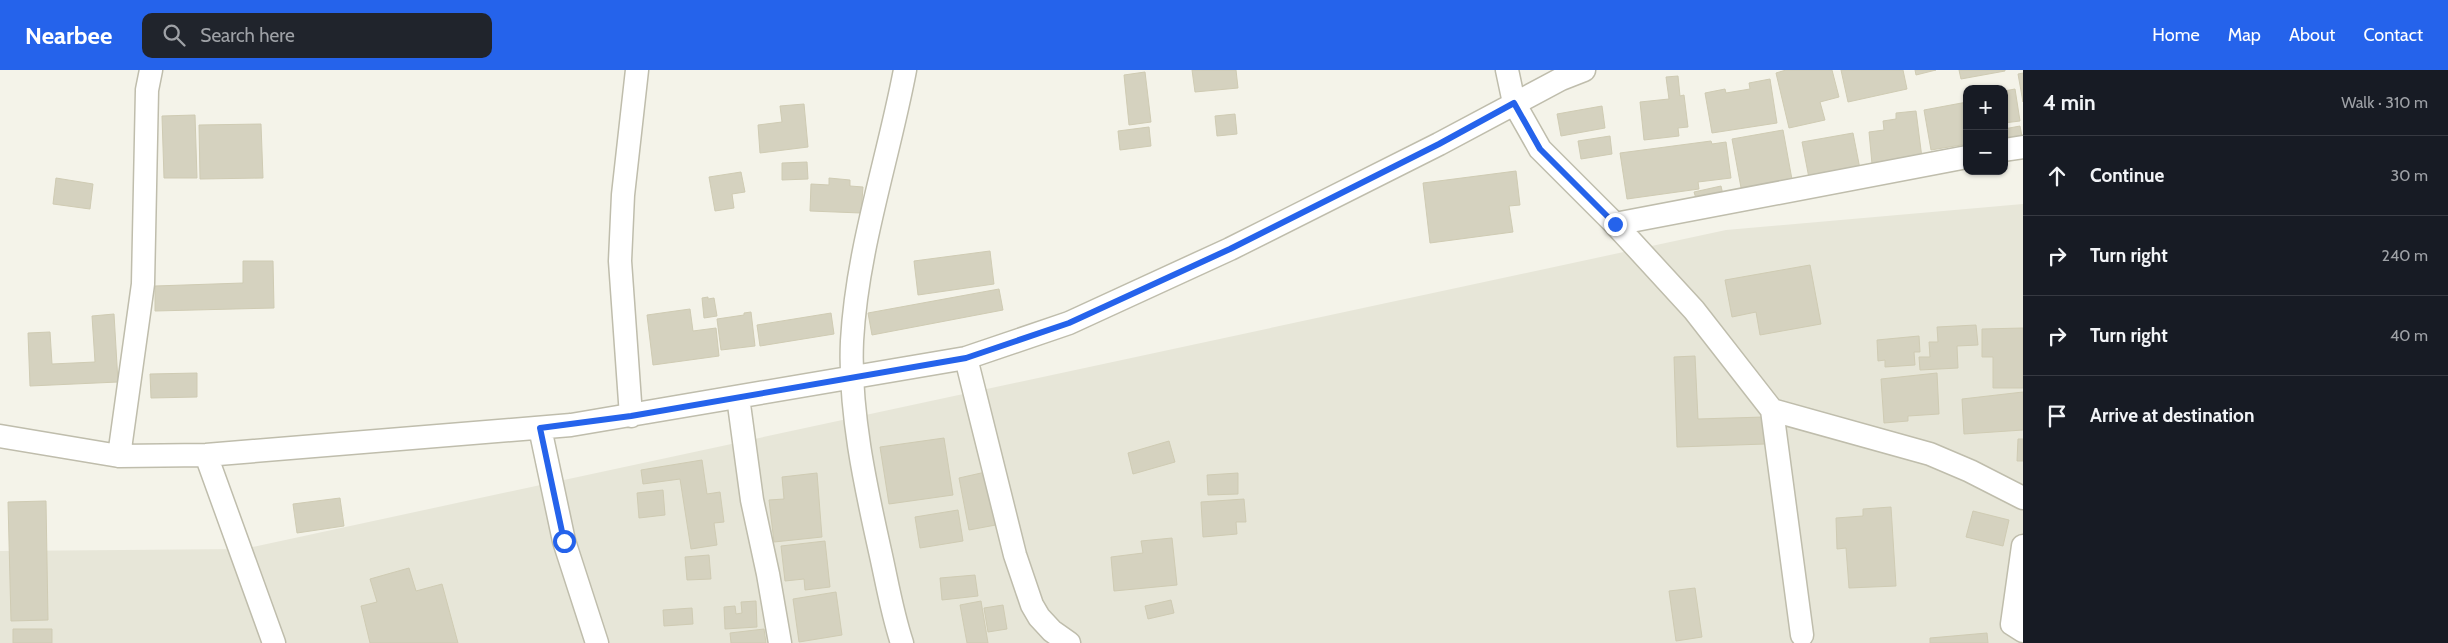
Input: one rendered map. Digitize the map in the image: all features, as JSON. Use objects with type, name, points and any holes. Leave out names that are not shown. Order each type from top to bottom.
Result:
[{"type":"street","points":[[118,456],[143,284],[147,90],[151,70]]},
{"type":"street","points":[[631,416],[620,261],[623,195],[637,70]]},
{"type":"street","points":[[902,643],[874,523],[858,441],[852,343],[857,299],[868,236],[905,70]]},
{"type":"street","points":[[1507,70],[1514,103],[1540,149],[1615,224],[1694,310],[1772,410],[1802,635]]},
{"type":"street","points":[[0,436],[118,456],[206,455],[540,428],[631,416],[966,358],[1069,323],[1230,249],[1439,144],[1561,78],[1584,70]]},
{"type":"street","points":[[2008,149],[2023,147]]},
{"type":"street","points":[[1615,224],[1963,158]]},
{"type":"street","points":[[966,358],[1015,555],[1032,605],[1045,624],[1069,643]]},
{"type":"street","points":[[738,397],[752,500],[780,643]]},
{"type":"street","points":[[1772,410],[1930,454],[1970,470],[2023,498]]},
{"type":"street","points":[[540,428],[564,541],[597,643]]},
{"type":"street","points":[[206,455],[274,643]]},
{"type":"street","points":[[2023,546],[2012,624],[2023,631]]},
{"type":"shaded area","points":[[2023,204],[2023,643],[0,643],[0,551],[243,549],[1726,230]]},
{"type":"building","points":[[1192,70],[1236,70],[1238,88],[1195,92]]},
{"type":"building","points":[[1786,70],[1832,70],[1839,97],[1820,102],[1825,120],[1789,128],[1776,73]]},
{"type":"building","points":[[1841,70],[1903,70],[1907,89],[1848,102]]},
{"type":"building","points":[[1915,70],[1936,70],[1916,75]]},
{"type":"building","points":[[1959,70],[2005,70],[2005,71],[1961,79]]},
{"type":"building","points":[[1145,72],[1151,122],[1129,125],[1124,75]]},
{"type":"building","points":[[2023,73],[2023,102],[2018,74]]},
{"type":"building","points":[[1678,76],[1680,96],[1684,95],[1688,127],[1678,128],[1679,136],[1644,140],[1640,102],[1669,99],[1666,77]]},
{"type":"building","points":[[1770,79],[1777,123],[1712,133],[1705,93],[1725,89],[1726,93],[1750,89],[1749,83]]},
{"type":"building","points":[[2015,89],[2020,121],[2008,122],[2008,90]]},
{"type":"building","points":[[1963,103],[1963,145],[1931,150],[1924,110]]},
{"type":"building","points":[[804,104],[808,147],[760,153],[758,125],[782,122],[780,106]]},
{"type":"building","points":[[1602,106],[1605,128],[1561,136],[1557,114]]},
{"type":"building","points":[[1916,111],[1922,158],[1872,164],[1869,132],[1884,130],[1883,121],[1896,119],[1896,113]]},
{"type":"building","points":[[1235,114],[1237,134],[1217,136],[1215,116]]},
{"type":"building","points":[[195,115],[197,178],[164,178],[162,116]]},
{"type":"building","points":[[261,124],[263,178],[200,179],[199,125]]},
{"type":"building","points":[[2020,126],[2023,142],[2008,144],[2008,128]]},
{"type":"building","points":[[1149,127],[1151,146],[1120,150],[1118,131]]},
{"type":"building","points":[[1783,130],[1793,185],[1742,193],[1732,139]]},
{"type":"building","points":[[1853,133],[1860,169],[1809,178],[1802,142]]},
{"type":"building","points":[[1610,136],[1612,154],[1581,159],[1578,141]]},
{"type":"building","points":[[1711,141],[1712,144],[1726,142],[1731,178],[1698,182],[1699,189],[1627,199],[1620,153]]},
{"type":"building","points":[[807,162],[808,179],[782,180],[782,163]]},
{"type":"building","points":[[1516,171],[1520,205],[1509,206],[1513,232],[1430,243],[1423,183]]},
{"type":"building","points":[[741,172],[745,192],[732,194],[734,208],[715,211],[709,177]]},
{"type":"building","points":[[56,178],[93,184],[90,209],[53,204]]},
{"type":"building","points":[[829,178],[850,180],[850,186],[863,187],[861,213],[810,211],[811,184],[829,185]]},
{"type":"building","points":[[1721,186],[1724,199],[1698,205],[1694,192]]},
{"type":"building","points":[[990,251],[994,284],[918,295],[914,261]]},
{"type":"building","points":[[243,261],[273,261],[274,308],[155,311],[155,286],[243,283]]},
{"type":"building","points":[[1810,265],[1821,324],[1760,335],[1756,312],[1732,317],[1725,280]]},
{"type":"building","points":[[999,289],[1003,310],[872,335],[868,313]]},
{"type":"building","points":[[708,297],[708,299],[714,298],[717,316],[704,318],[702,298]]},
{"type":"building","points":[[690,309],[693,331],[716,328],[719,356],[653,365],[647,315]]},
{"type":"building","points":[[751,312],[755,346],[721,350],[717,319],[744,315],[744,313]]},
{"type":"building","points":[[831,313],[834,334],[760,346],[757,325]]},
{"type":"building","points":[[114,314],[118,382],[30,386],[28,333],[50,332],[52,364],[95,362],[92,316]]},
{"type":"building","points":[[1976,325],[1978,345],[1957,346],[1958,368],[1920,370],[1919,357],[1930,357],[1929,342],[1938,342],[1937,327]]},
{"type":"building","points":[[2023,328],[2023,388],[1993,388],[1993,357],[1982,357],[1982,329]]},
{"type":"building","points":[[1919,336],[1920,352],[1914,352],[1915,365],[1885,367],[1885,360],[1878,361],[1877,340]]},
{"type":"building","points":[[1695,356],[1698,419],[1764,417],[1765,444],[1677,447],[1674,357]]},
{"type":"building","points":[[197,373],[197,397],[151,398],[150,374]]},
{"type":"building","points":[[1937,373],[1939,414],[1908,416],[1908,421],[1884,423],[1881,379]]},
{"type":"building","points":[[2023,392],[2023,430],[1964,434],[1962,399]]},
{"type":"building","points":[[944,438],[953,495],[889,504],[880,447]]},
{"type":"building","points":[[2018,439],[2023,439],[2023,461],[2017,461]]},
{"type":"building","points":[[1169,441],[1175,462],[1133,474],[1128,453]]},
{"type":"building","points":[[702,460],[707,494],[720,492],[724,522],[714,523],[717,545],[691,549],[680,479],[643,484],[641,470]]},
{"type":"building","points":[[990,471],[1001,524],[969,530],[959,478]]},
{"type":"building","points":[[817,473],[822,537],[774,542],[769,500],[784,499],[782,477]]},
{"type":"building","points":[[1238,473],[1238,494],[1208,495],[1207,475]]},
{"type":"building","points":[[663,490],[665,515],[639,518],[637,493]]},
{"type":"building","points":[[340,498],[344,526],[297,533],[293,504]]},
{"type":"building","points":[[1244,499],[1246,522],[1236,522],[1237,534],[1203,537],[1201,502]]},
{"type":"building","points":[[46,501],[48,620],[11,621],[8,502]]},
{"type":"building","points":[[1891,507],[1896,586],[1849,588],[1846,548],[1837,549],[1836,518],[1863,516],[1863,509]]},
{"type":"building","points":[[958,510],[963,541],[920,548],[915,517]]},
{"type":"building","points":[[1973,511],[2009,520],[2003,546],[1966,537]]},
{"type":"building","points":[[1172,538],[1177,585],[1114,591],[1111,557],[1143,553],[1141,541]]},
{"type":"building","points":[[825,541],[830,587],[805,590],[804,579],[785,581],[781,546]]},
{"type":"building","points":[[709,555],[711,579],[687,580],[685,557]]},
{"type":"building","points":[[409,568],[416,591],[442,584],[458,643],[370,643],[361,606],[377,602],[370,579]]},
{"type":"building","points":[[975,575],[978,596],[942,600],[940,578]]},
{"type":"building","points":[[1695,588],[1702,637],[1676,641],[1669,591]]},
{"type":"building","points":[[836,592],[842,635],[799,642],[793,599]]},
{"type":"building","points":[[1171,600],[1174,613],[1148,619],[1145,606]]},
{"type":"building","points":[[756,601],[757,627],[725,629],[724,607],[735,606],[736,614],[742,613],[741,602]]},
{"type":"building","points":[[981,601],[988,643],[967,643],[960,605]]},
{"type":"building","points":[[1003,605],[1007,629],[988,632],[984,608]]},
{"type":"building","points":[[692,608],[693,624],[664,626],[663,610]]},
{"type":"building","points":[[13,629],[52,629],[52,643],[13,643]]},
{"type":"building","points":[[764,629],[766,643],[731,643],[730,633]]},
{"type":"building","points":[[1987,633],[1988,643],[1930,643],[1930,638]]},
{"type":"route","points":[[564,541],[540,428],[631,416],[966,358],[1069,323],[1230,249],[1439,144],[1514,103],[1540,149],[1615,224]]}]
